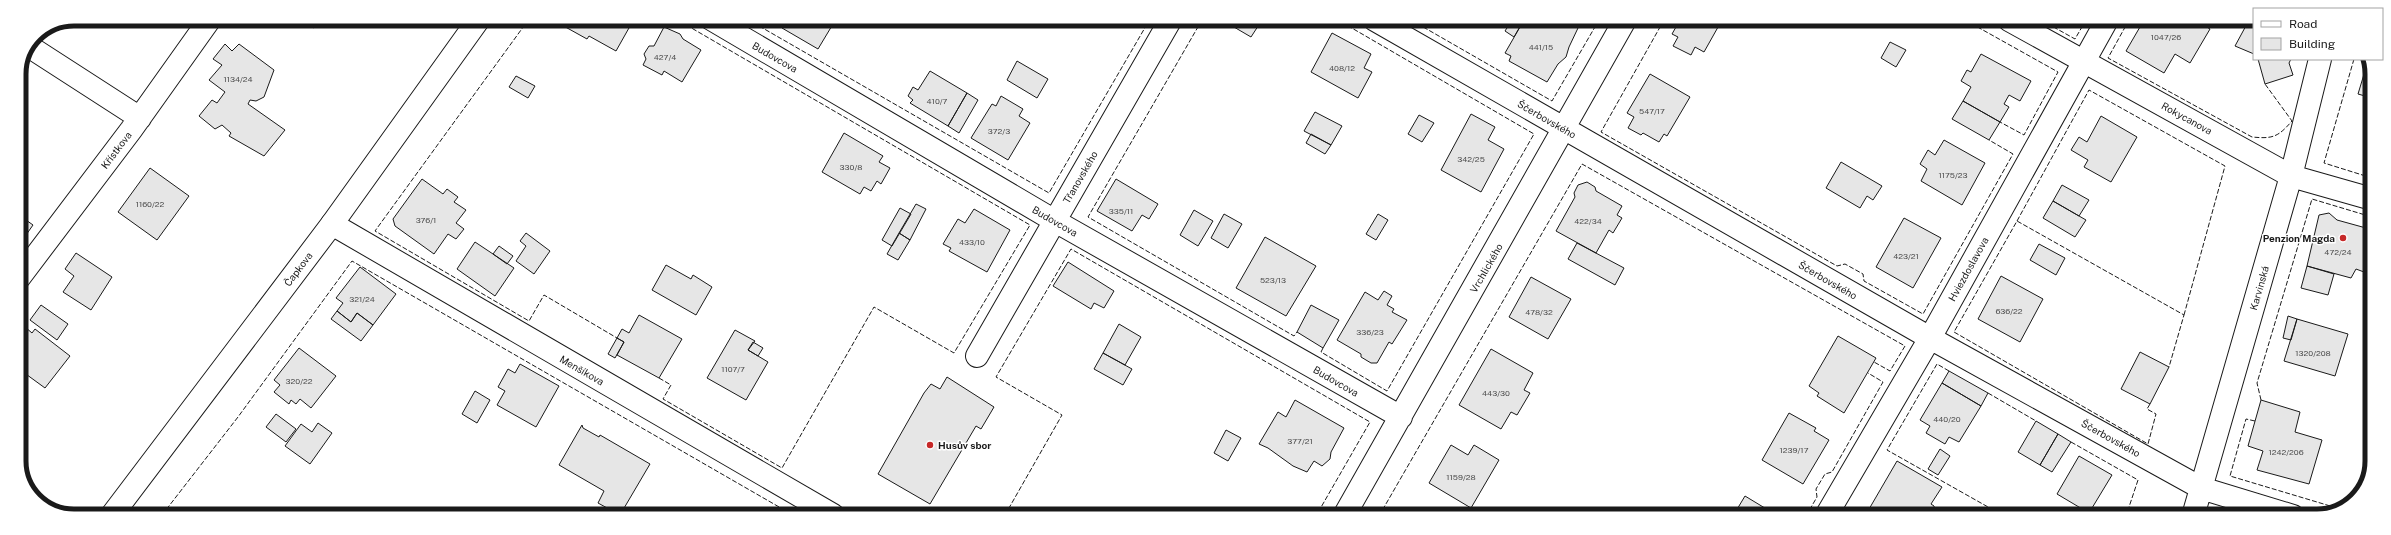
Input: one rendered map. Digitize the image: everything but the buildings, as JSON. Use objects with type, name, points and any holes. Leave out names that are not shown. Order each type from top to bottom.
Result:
[{"type":"street","name":"Křístkova","points":[[26,269],[140,118],[205,26]]},
{"type":"street","name":"Čapkova","points":[[117,509],[332,224],[474,26]]},
{"type":"street","name":"Budovcova","points":[[723,26],[1055,221],[1401,417]]},
{"type":"street","name":"Třanovského","points":[[977,356],[1168,26]]},
{"type":"street","name":"Ščerbovského","points":[[1385,26],[1930,338],[2201,488],[2270,509]]},
{"type":"street","name":"Vrchlického","points":[[1348,509],[1565,130],[1622,26]]},
{"type":"street","name":"Rokycanova","points":[[2020,26],[2291,176],[2365,197]]},
{"type":"street","name":"Hviezdoslavova","points":[[1830,509],[1930,338],[2104,26]]},
{"type":"street","points":[[33,49],[140,118]]},
{"type":"street","name":"Karvinská","points":[[2195,509],[2291,176],[2320,60]]},
{"type":"street","name":"Menšíkova","points":[[332,224],[823,509]]},
{"type":"fence","points":[[524,26],[375,231],[529,321],[544,295],[617,338]]},
{"type":"fence","points":[[659,378],[671,385],[663,399],[782,468],[874,307],[954,353],[1030,225],[688,26]]},
{"type":"fence","points":[[759,26],[1049,193],[1146,26]]},
{"type":"fence","points":[[1199,26],[1088,217],[1294,336],[1297,332]]},
{"type":"fence","points":[[1323,348],[1321,352],[1387,391],[1534,134],[1348,26]]},
{"type":"fence","points":[[1421,26],[1552,101],[1596,26]]},
{"type":"fence","points":[[1661,26],[1601,132],[1837,266],[1845,264],[1863,274],[1864,281],[1923,314],[2013,154],[1989,140]]},
{"type":"fence","points":[[1976,26],[2058,72],[2024,135],[2000,122]]},
{"type":"fence","points":[[2052,26],[2075,39],[2083,26]]},
{"type":"fence","points":[[2126,26],[2108,58],[2252,137],[2265,138],[2275,136],[2283,131],[2292,121],[2265,84]]},
{"type":"fence","points":[[2354,60],[2324,163],[2365,176]]},
{"type":"fence","points":[[2017,221],[2089,90],[2225,166],[2184,315]]},
{"type":"fence","points":[[1383,509],[1582,164],[1905,346],[1890,371],[1874,362]]},
{"type":"fence","points":[[2261,400],[2257,383],[2312,199],[2365,215]]},
{"type":"fence","points":[[2150,404],[2147,409],[2156,414],[2148,444],[1954,332],[2017,221],[2184,315],[2169,367]]},
{"type":"fence","points":[[1008,509],[1062,415],[996,377],[1071,249],[1370,422],[1320,509]]},
{"type":"fence","points":[[167,509],[238,417],[352,261],[783,509]]},
{"type":"fence","points":[[1949,371],[1937,364],[1887,450],[1992,509]]},
{"type":"fence","points":[[1810,509],[1817,497],[1816,489],[1825,474],[1832,472],[1883,382],[1868,373]]},
{"type":"fence","points":[[1988,393],[2036,421]]},
{"type":"fence","points":[[2255,421],[2246,419],[2230,476],[2331,506]]},
{"type":"fence","points":[[2071,442],[2138,480],[2128,509]]},
{"type":"place","name":"Penzion Magda","points":[[2343,238]]},
{"type":"place","name":"Husův sbor","points":[[930,445]]}]
